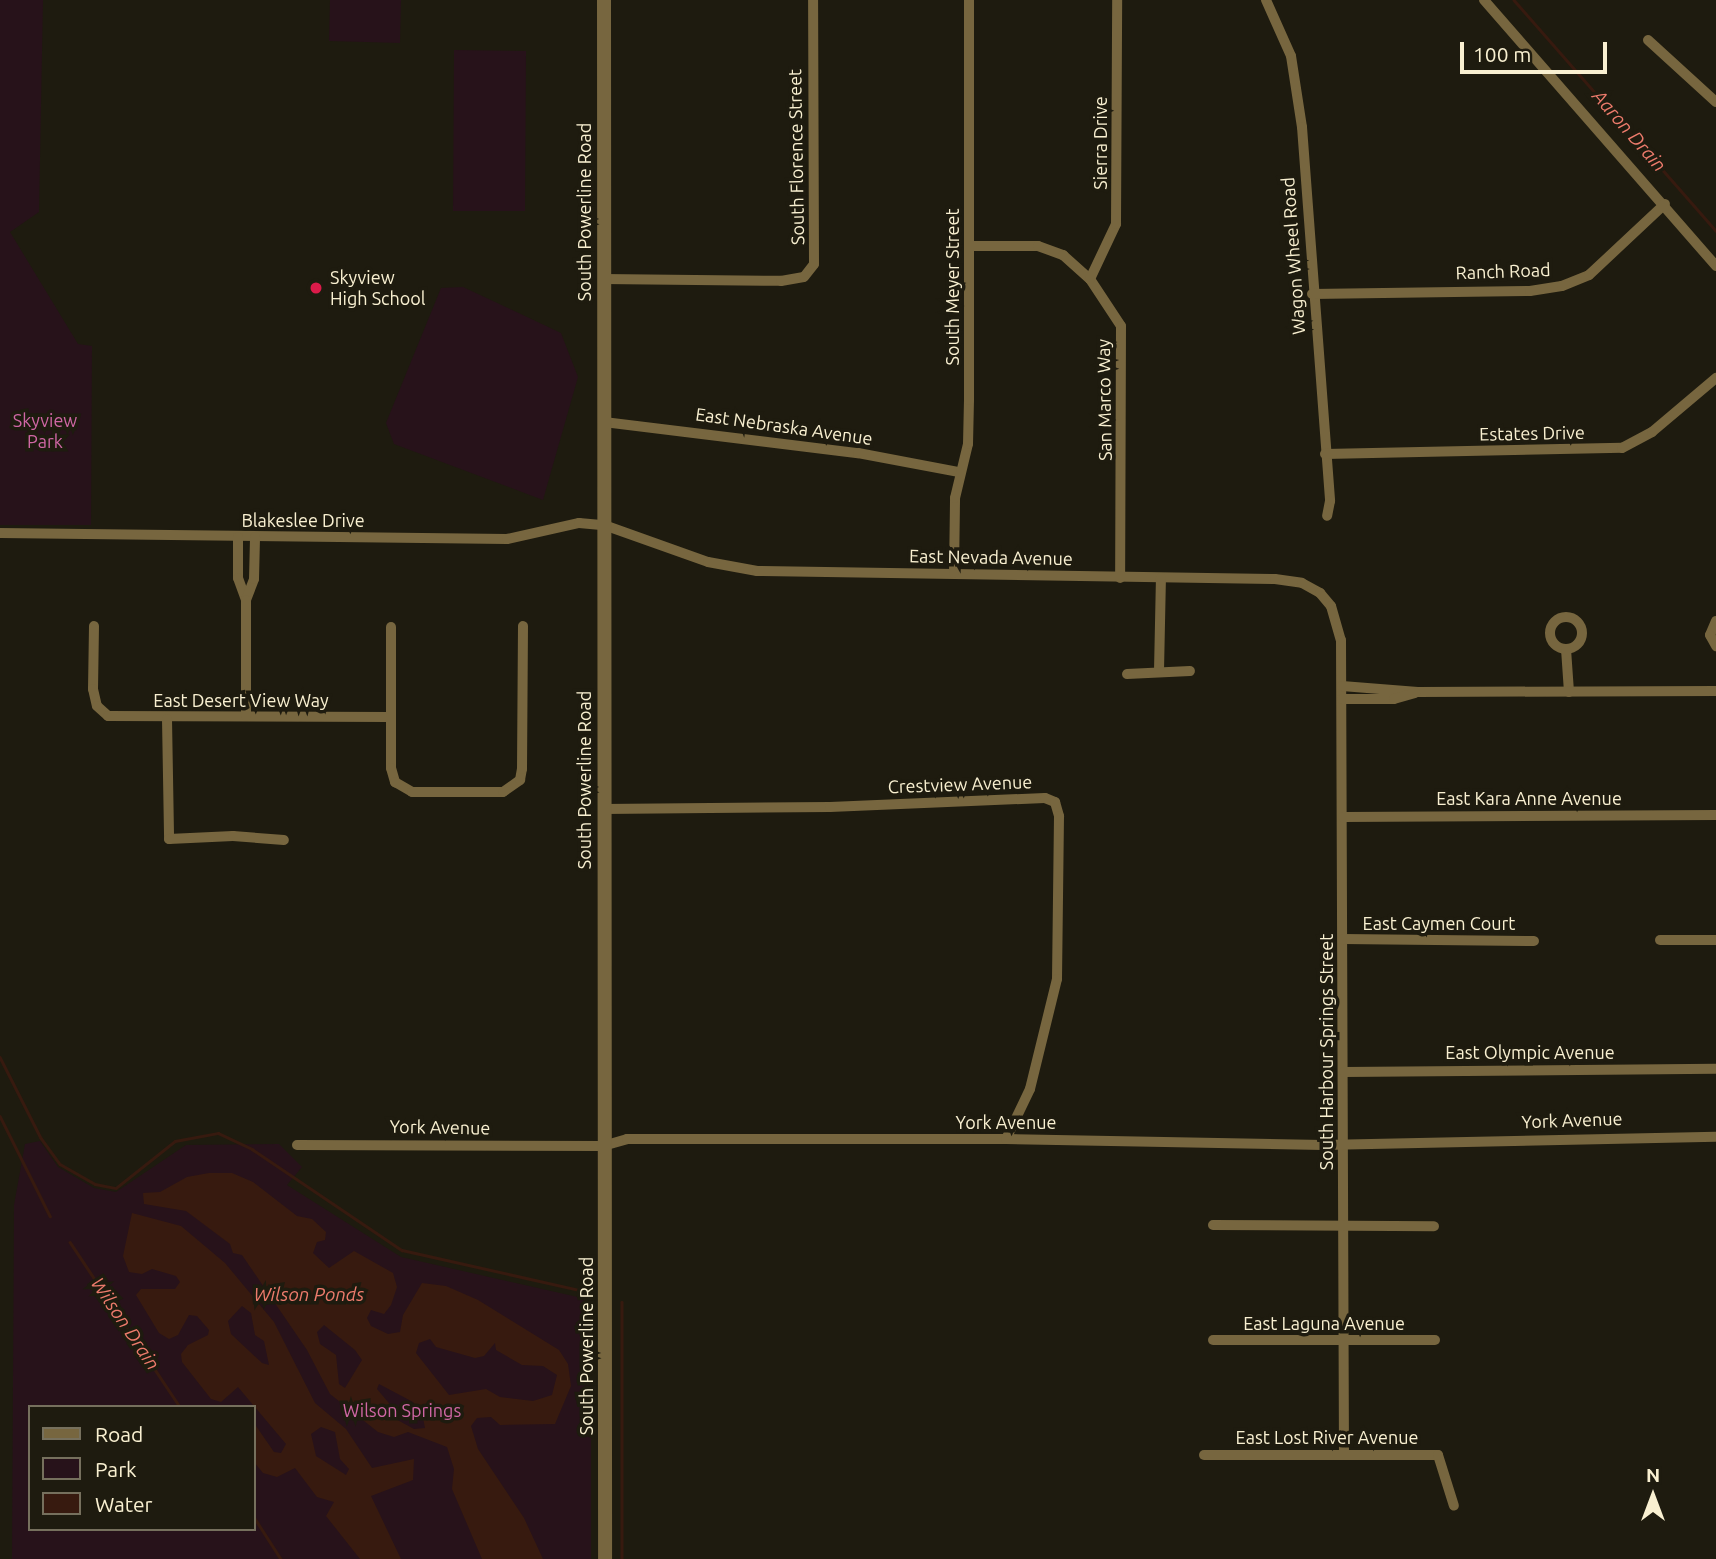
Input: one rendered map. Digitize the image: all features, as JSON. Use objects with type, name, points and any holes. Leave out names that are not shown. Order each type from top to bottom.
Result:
[{"type":"street","name":"South Powerline Road","points":[[604,0],[605,1559]]},
{"type":"street","name":"South Florence Street","points":[[603,279],[781,281],[804,276],[814,264],[813,0]]},
{"type":"street","name":"South Meyer Street","points":[[954,573],[959,472],[968,444],[969,0]]},
{"type":"street","name":"Sierra Drive","points":[[1090,279],[1107,249],[1117,206],[1117,0]]},
{"type":"street","name":"Wagon Wheel Road","points":[[1266,0],[1292,56],[1302,127],[1327,516]]},
{"type":"street","points":[[1483,0],[1665,204],[1716,266]]},
{"type":"street","points":[[1648,40],[1715,103]]},
{"type":"street","name":"Ranch Road","points":[[1312,294],[1531,291],[1562,286],[1589,275],[1665,204]]},
{"type":"street","name":"San Marco Way","points":[[970,246],[1038,246],[1063,256],[1090,279],[1121,326],[1120,578]]},
{"type":"street","name":"Estates Drive","points":[[1325,454],[1622,448],[1652,432],[1716,378]]},
{"type":"street","name":"East Nebraska Avenue","points":[[604,422],[858,453],[959,472]]},
{"type":"street","name":"East Nevada Avenue","points":[[604,525],[708,562],[758,571],[954,573],[1302,583],[1331,606],[1342,649]]},
{"type":"street","name":"Blakeslee Drive","points":[[0,533],[507,539],[558,526],[604,525]]},
{"type":"street","points":[[238,537],[238,578],[246,600],[246,716]]},
{"type":"street","points":[[246,600],[254,579],[255,537]]},
{"type":"street","points":[[1159,671],[1161,578]]},
{"type":"street","points":[[1716,621],[1710,635],[1716,646]]},
{"type":"street","name":"East Desert View Way","points":[[94,626],[97,706],[108,716],[167,719],[246,716],[390,717]]},
{"type":"street","points":[[391,627],[390,717],[395,782],[412,792],[503,792],[520,780],[523,626]]},
{"type":"street","name":"South Harbour Springs Street","points":[[1342,649],[1344,1455]]},
{"type":"street","points":[[1566,649],[1569,692]]},
{"type":"street","points":[[1127,674],[1190,671]]},
{"type":"street","points":[[1342,686],[1418,692],[1716,691]]},
{"type":"street","points":[[1342,699],[1394,699],[1418,692]]},
{"type":"street","points":[[167,719],[169,839],[180,842],[233,836],[284,840]]},
{"type":"street","name":"Crestview Avenue","points":[[603,809],[830,807],[1045,798],[1055,802],[1059,816],[1057,979],[1030,1088],[1006,1139]]},
{"type":"street","name":"East Kara Anne Avenue","points":[[1343,817],[1716,815]]},
{"type":"street","name":"East Caymen Court","points":[[1343,939],[1534,941]]},
{"type":"street","points":[[1660,940],[1716,940]]},
{"type":"street","name":"East Olympic Avenue","points":[[1343,1072],[1716,1069]]},
{"type":"street","name":"York Avenue","points":[[297,1145],[603,1146],[627,1139],[1006,1139],[1343,1144],[1716,1137]]},
{"type":"street","points":[[1213,1225],[1434,1226]]},
{"type":"street","name":"East Laguna Avenue","points":[[1213,1340],[1435,1340]]},
{"type":"street","name":"East Lost River Avenue","points":[[1204,1455],[1438,1455],[1454,1506]]},
{"type":"green space","name":"Skyview Park","points":[[0,0],[43,0],[39,212],[10,232],[78,344],[92,346],[91,525],[0,525]]},
{"type":"green space","points":[[330,0],[401,0],[400,43],[329,41]]},
{"type":"green space","points":[[454,50],[526,51],[525,211],[453,211]]},
{"type":"green space","points":[[463,287],[561,333],[578,377],[543,500],[394,444],[386,423],[441,288]]},
{"type":"green space","name":"Wilson Springs","points":[[40,1141],[58,1167],[94,1188],[116,1192],[186,1145],[279,1144],[302,1167],[287,1185],[401,1257],[591,1300],[591,1559],[12,1559],[14,1205],[25,1144]]},
{"type":"water","name":"Wilson Ponds","points":[[232,1173],[253,1182],[297,1216],[312,1219],[326,1232],[325,1240],[317,1242],[313,1253],[329,1268],[354,1251],[393,1273],[397,1287],[391,1305],[384,1314],[371,1310],[367,1318],[371,1326],[388,1334],[400,1332],[403,1315],[422,1283],[446,1286],[478,1300],[559,1350],[568,1364],[571,1386],[555,1424],[500,1425],[491,1417],[477,1418],[471,1426],[478,1449],[524,1518],[543,1559],[482,1559],[452,1489],[454,1469],[447,1447],[408,1432],[394,1437],[378,1432],[330,1394],[307,1350],[242,1255],[233,1253],[230,1244],[186,1211],[144,1204],[143,1193],[160,1192],[187,1177]],"holes":[[[324,1325],[355,1350],[362,1360],[345,1388],[339,1384],[336,1355],[320,1344],[317,1332]],[[430,1339],[436,1347],[475,1358],[484,1356],[495,1343],[496,1350],[522,1365],[543,1366],[557,1375],[552,1395],[533,1401],[500,1397],[486,1389],[449,1395],[416,1353],[419,1343]],[[379,1384],[413,1402],[422,1413],[425,1428],[414,1429],[392,1417],[394,1409],[377,1389]]]},
{"type":"water","name":"Wilson Ponds","points":[[132,1213],[181,1226],[225,1263],[274,1322],[315,1403],[346,1429],[372,1468],[414,1459],[413,1480],[371,1496],[401,1559],[360,1559],[326,1516],[334,1502],[317,1497],[295,1468],[277,1477],[263,1473],[256,1464],[256,1426],[274,1452],[281,1453],[286,1444],[256,1405],[238,1387],[221,1402],[211,1399],[182,1362],[181,1354],[188,1345],[208,1335],[209,1330],[197,1316],[189,1315],[178,1335],[169,1339],[159,1333],[136,1295],[141,1289],[175,1289],[180,1282],[176,1276],[152,1269],[142,1274],[129,1272],[123,1256]],"holes":[[[242,1306],[251,1313],[255,1335],[264,1341],[269,1365],[262,1363],[231,1334],[228,1321]],[[321,1427],[335,1432],[340,1459],[349,1469],[346,1475],[316,1456],[311,1434]]]},
{"type":"waterway","name":"Aaron Drain","points":[[1514,0],[1716,231]]},
{"type":"waterway","points":[[0,1057],[41,1138],[60,1164],[95,1184],[116,1188],[175,1141],[218,1133],[252,1149],[402,1250],[588,1292]]},
{"type":"waterway","name":"Wilson Drain","points":[[0,1116],[50,1216]]},
{"type":"waterway","name":"Wilson Drain","points":[[70,1242],[179,1405]]},
{"type":"waterway","points":[[622,1302],[622,1559]]},
{"type":"waterway","name":"Wilson Drain","points":[[256,1520],[281,1559]]},
{"type":"place","name":"Skyview High School","points":[[316,288]]}]
